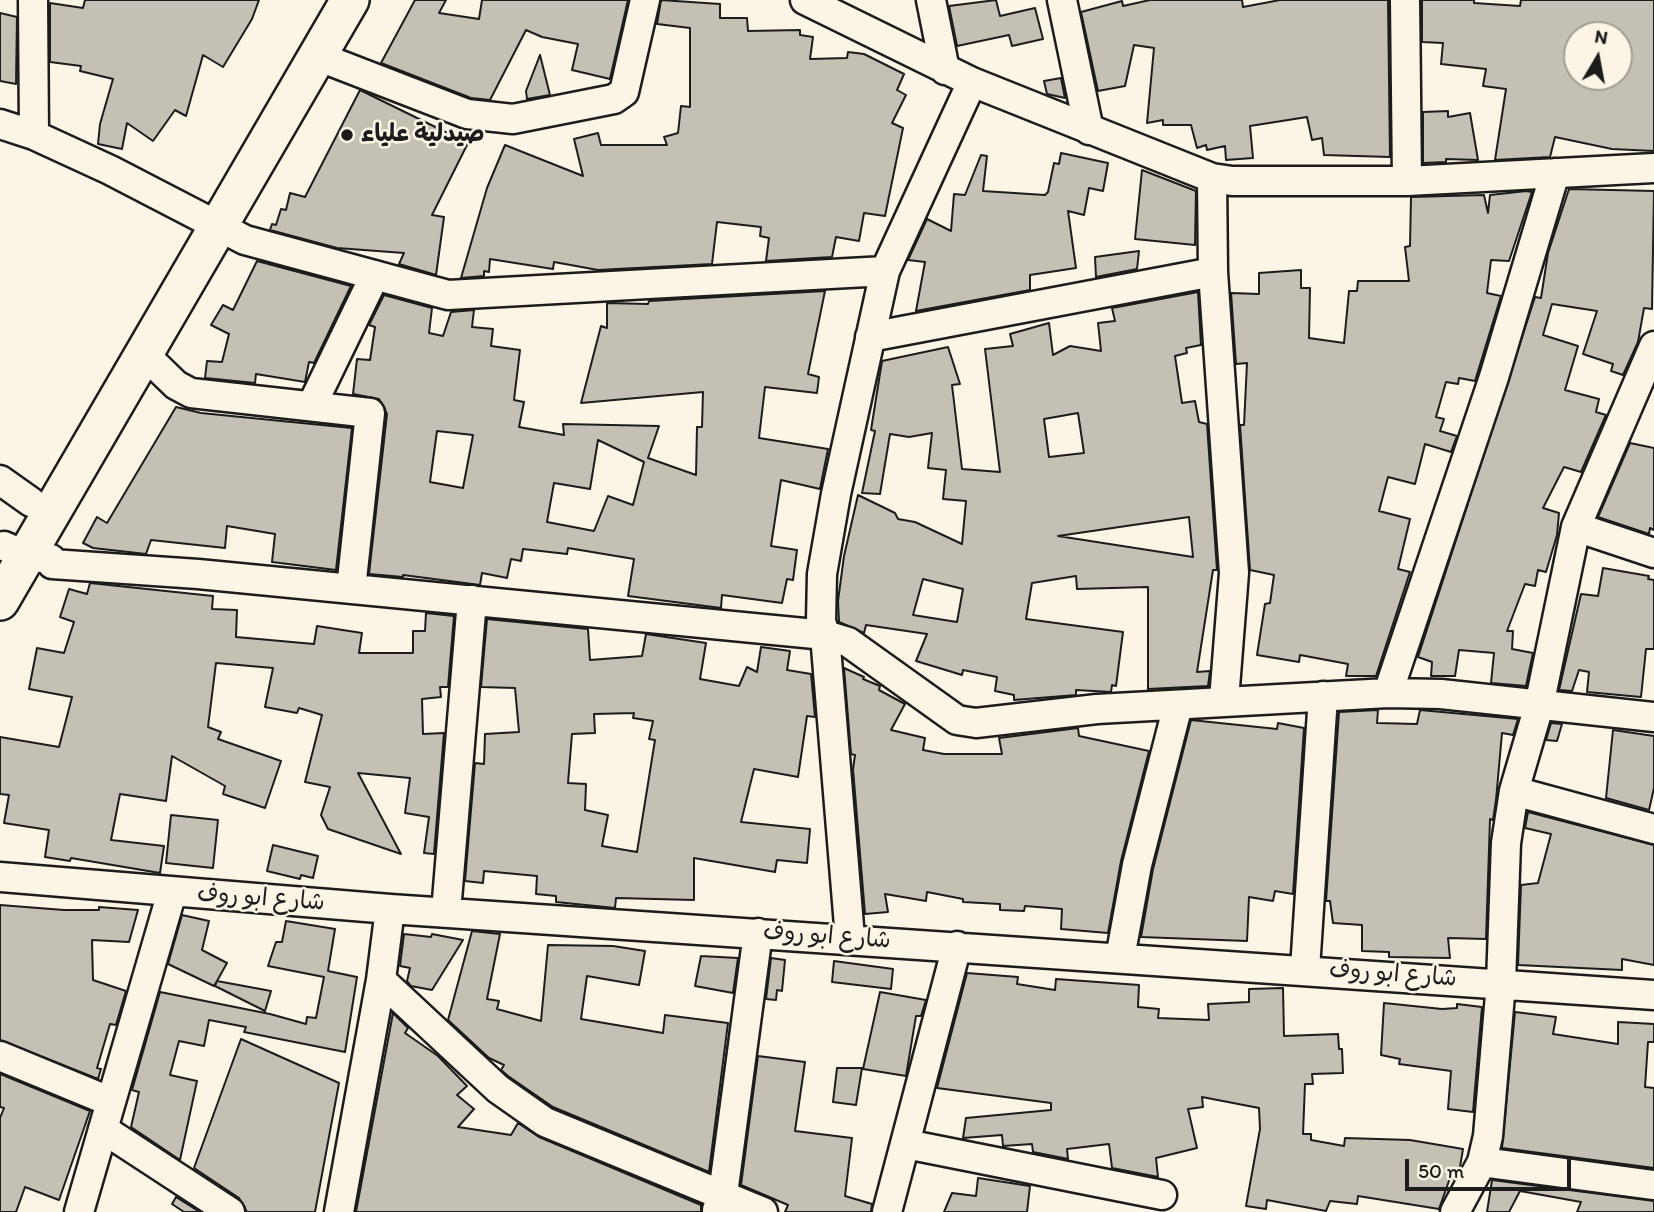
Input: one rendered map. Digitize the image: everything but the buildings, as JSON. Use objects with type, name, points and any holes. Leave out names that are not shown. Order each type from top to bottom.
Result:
[{"type":"main road","points":[[10,552],[144,354],[206,222],[324,0]]},
{"type":"main road","points":[[0,601],[10,552],[31,502],[206,222],[317,56],[350,0]]},
{"type":"street","points":[[33,0],[34,135]]},
{"type":"street","points":[[317,56],[467,114],[513,119],[614,99],[624,92],[645,0]]},
{"type":"street","points":[[804,0],[972,82],[1212,178],[1232,181],[1407,181],[1654,168]]},
{"type":"street","points":[[931,0],[945,70]]},
{"type":"street","points":[[1062,0],[1088,130]]},
{"type":"street","points":[[1405,0],[1407,181]]},
{"type":"street","points":[[850,939],[825,635],[821,621],[822,574],[836,494],[885,271],[972,82]]},
{"type":"street","points":[[0,124],[34,135],[206,222],[272,250],[447,295],[885,271]]},
{"type":"street","points":[[1388,693],[1494,377],[1555,173]]},
{"type":"street","points":[[1212,178],[1213,272],[1234,573],[1224,701]]},
{"type":"street","points":[[870,338],[1213,272]]},
{"type":"street","points":[[312,405],[375,275]]},
{"type":"street","points":[[1455,1212],[1482,1162],[1488,1136],[1501,983],[1506,843],[1514,791],[1539,706],[1576,527],[1654,346]]},
{"type":"street","points":[[144,354],[182,390],[191,393],[368,411],[372,417],[351,590]]},
{"type":"street","points":[[0,481],[31,502]]},
{"type":"street","points":[[1576,527],[1654,553]]},
{"type":"street","points":[[10,552],[51,559],[52,564],[471,600],[825,635],[848,642],[957,720],[976,723],[1097,709],[1388,693],[1441,694],[1654,717]]},
{"type":"street","points":[[446,912],[471,600]]},
{"type":"street","points":[[1305,969],[1323,696]]},
{"type":"street","points":[[1120,958],[1137,865],[1178,705]]},
{"type":"street","points":[[1514,791],[1654,829]]},
{"type":"street","name":"شارع ابو روف","points":[[0,877],[390,909],[1305,969],[1654,995]]},
{"type":"street","points":[[79,1212],[109,1101],[172,892]]},
{"type":"street","points":[[339,1212],[381,981],[390,909]]},
{"type":"street","points":[[720,1203],[758,933]]},
{"type":"street","points":[[887,1212],[957,946]]},
{"type":"street","points":[[381,981],[498,1089],[545,1122],[720,1203],[763,1212]]},
{"type":"street","points":[[0,1056],[109,1101]]},
{"type":"street","points":[[103,1129],[230,1212]]},
{"type":"street","points":[[906,1143],[1162,1195]]},
{"type":"street","points":[[1482,1162],[1654,1185]]},
{"type":"place","name":"صيدلية علياء","points":[[347,135]]}]
